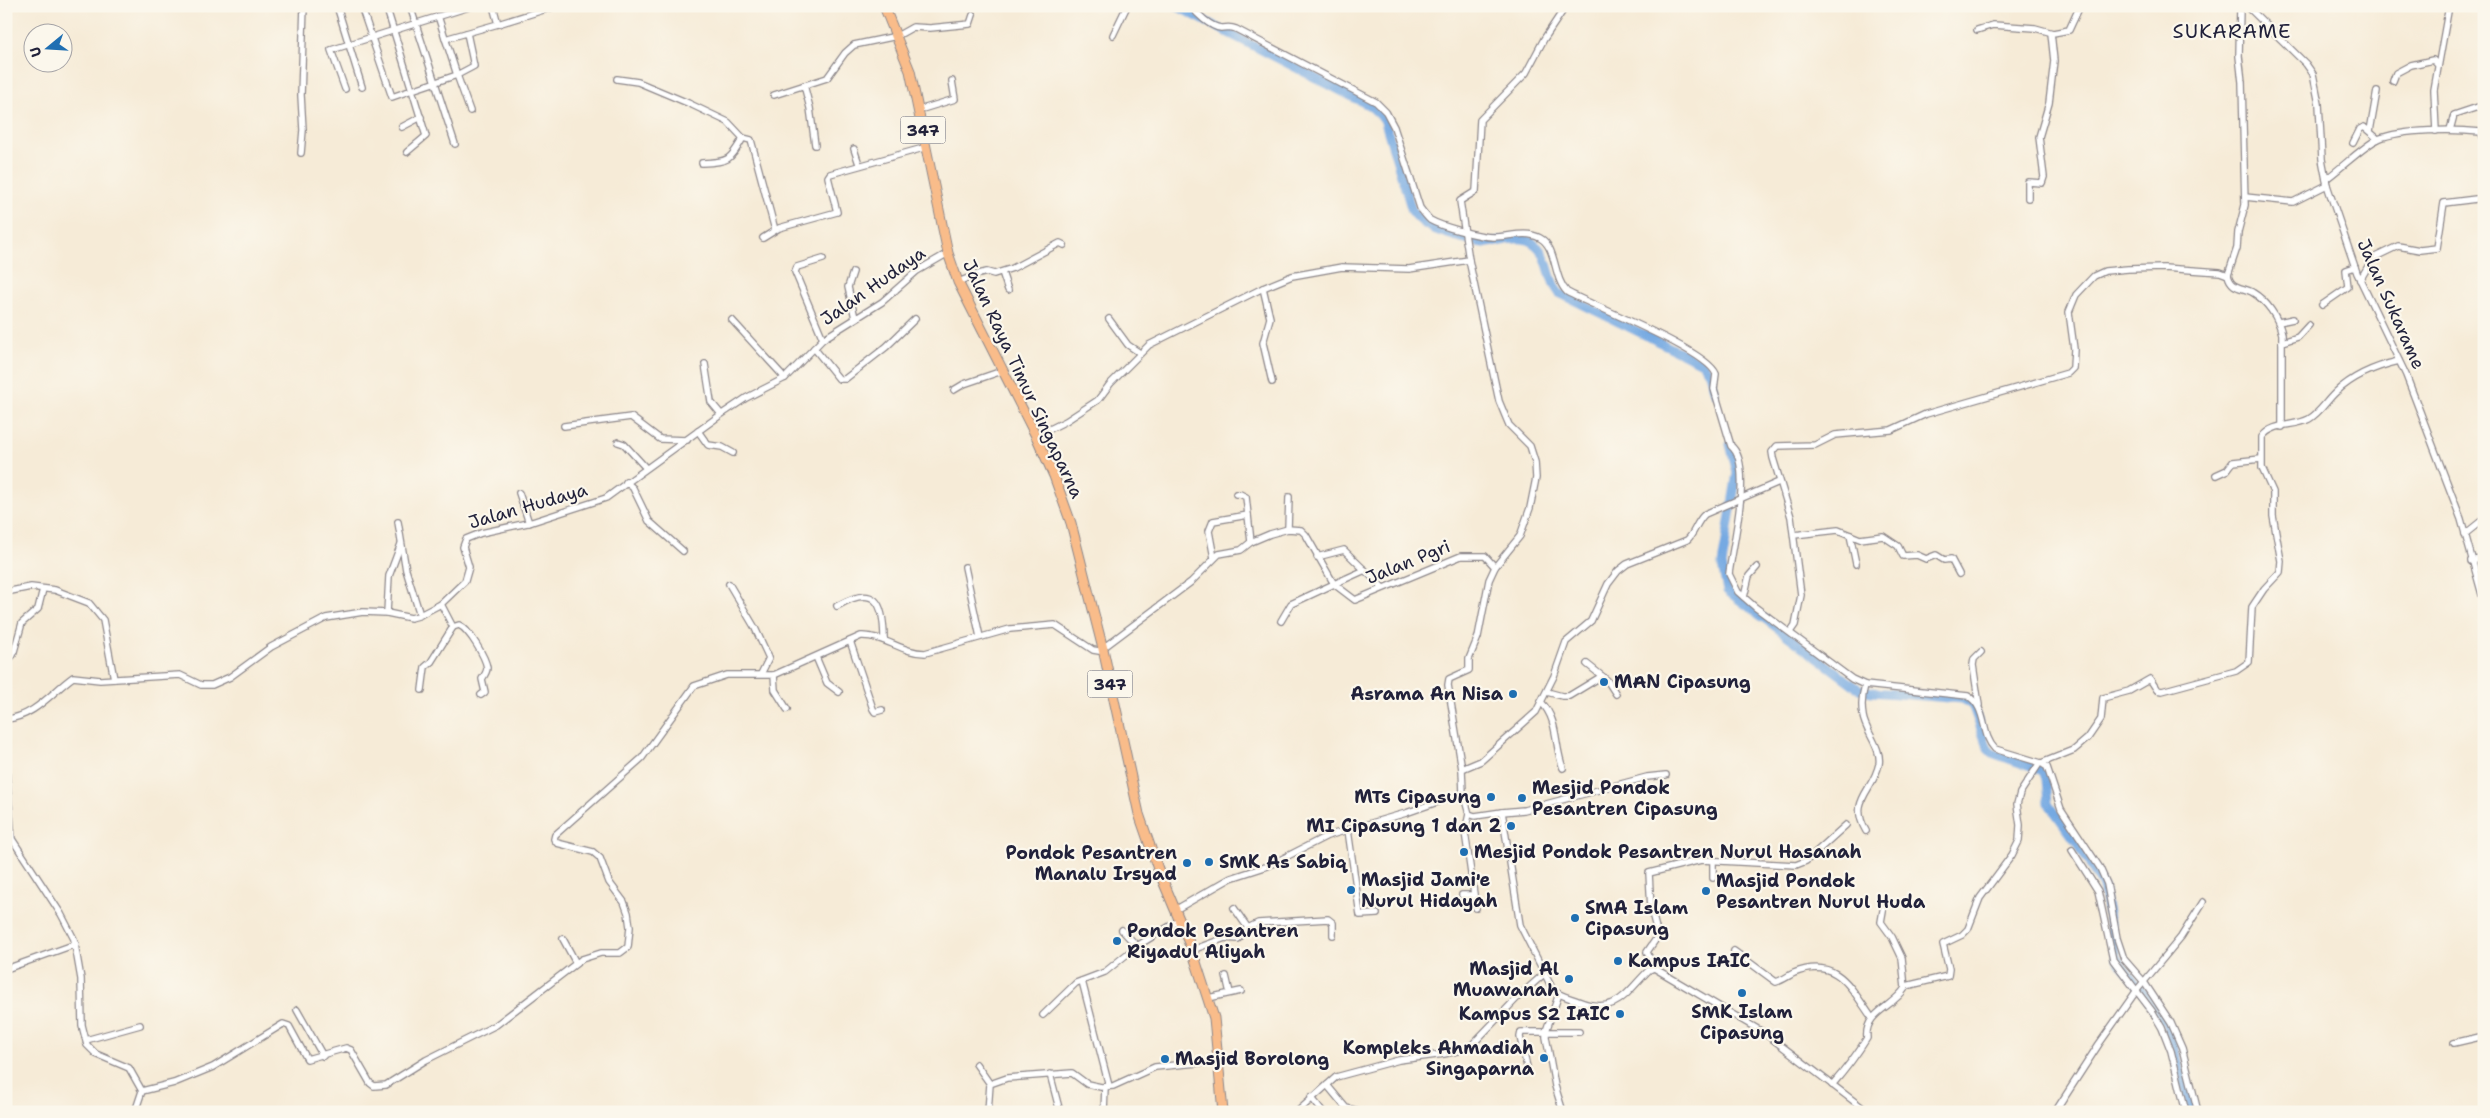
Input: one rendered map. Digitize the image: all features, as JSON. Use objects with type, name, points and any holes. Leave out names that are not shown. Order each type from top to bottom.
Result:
[{"type":"main road","name":"Jalan Raya Timur Singaparna","points":[[884,6],[898,36],[910,71],[949,255],[958,282],[1036,436],[1054,476],[1071,522],[1103,649],[1139,814],[1158,869],[1192,950],[1208,998],[1217,1036],[1223,1112]]},
{"type":"street","points":[[301,153],[303,130],[301,95],[304,6]]},
{"type":"street","points":[[338,6],[362,87]]},
{"type":"street","points":[[361,6],[390,96],[456,75],[474,66],[467,33]]},
{"type":"street","points":[[386,6],[425,139],[407,152]]},
{"type":"street","points":[[410,6],[455,144]]},
{"type":"street","points":[[493,6],[498,24]]},
{"type":"street","points":[[445,39],[556,6]]},
{"type":"street","points":[[1113,35],[1126,6]]},
{"type":"street","points":[[1191,6],[1198,17],[1220,28],[1230,26],[1376,102],[1386,112],[1394,127],[1424,214],[1437,223],[1493,237],[1527,234],[1540,238],[1547,244],[1558,280],[1567,292],[1655,333],[1708,362],[1716,374],[1714,389],[1731,446],[1737,453],[1741,466],[1729,574],[1734,586],[1744,597],[1864,689],[1963,694],[1973,698],[1979,705]]},
{"type":"street","points":[[1476,908],[1466,832],[1469,814],[1463,793],[1462,769],[1448,685],[1449,679],[1468,670],[1469,659],[1478,637],[1489,580],[1495,567],[1520,536],[1530,508],[1536,478],[1535,462],[1530,446],[1505,418],[1490,360],[1469,260],[1460,201],[1476,191],[1480,120],[1526,73],[1544,39],[1566,6]]},
{"type":"street","points":[[1977,30],[1992,25],[2035,28],[2050,33],[2068,31],[2080,6]]},
{"type":"street","points":[[2240,6],[2238,56],[2242,82],[2242,143],[2245,197],[2237,248],[2228,275],[2233,286],[2257,296],[2276,316],[2279,322],[2282,342],[2282,427]]},
{"type":"street","name":"Jalan Sukarame","points":[[2247,6],[2306,64],[2313,74],[2319,104],[2326,182],[2360,280],[2399,360],[2428,433],[2465,534],[2484,602]]},
{"type":"street","points":[[2436,131],[2434,90],[2438,65],[2443,52],[2449,6]]},
{"type":"street","points":[[345,89],[331,50],[370,36],[468,7]]},
{"type":"street","points":[[774,95],[827,78],[845,53],[854,45],[898,36],[913,27],[930,28],[970,24],[973,15]]},
{"type":"street","points":[[438,16],[456,75],[470,111]]},
{"type":"street","points":[[2028,198],[2028,182],[2042,183],[2044,177],[2039,137],[2049,103],[2054,61],[2050,33]]},
{"type":"street","points":[[2393,81],[2396,73],[2411,65],[2433,60],[2438,65]]},
{"type":"street","points":[[617,79],[638,82],[688,103],[728,122],[744,138],[751,140],[775,230]]},
{"type":"street","points":[[919,110],[955,99],[952,81]]},
{"type":"street","points":[[804,85],[810,108],[815,146]]},
{"type":"street","points":[[2370,131],[2377,91]]},
{"type":"street","points":[[2450,130],[2454,115],[2484,105]]},
{"type":"street","points":[[402,127],[420,118]]},
{"type":"street","points":[[2353,143],[2361,127],[2366,127],[2378,139]]},
{"type":"street","points":[[2245,197],[2293,202],[2326,182],[2378,139],[2390,136],[2450,130],[2481,132],[2484,139]]},
{"type":"street","points":[[702,163],[720,162],[731,158],[744,138]]},
{"type":"street","points":[[763,238],[775,230],[837,212],[829,175],[859,164],[927,147]]},
{"type":"street","points":[[854,149],[859,164]]},
{"type":"street","points":[[2360,280],[2373,258],[2398,246],[2420,250],[2437,248],[2444,203],[2484,198]]},
{"type":"street","points":[[958,282],[979,274],[1002,272],[1036,258],[1060,243],[1064,245]]},
{"type":"street","name":"Jalan Hudaya","points":[[6,719],[16,718],[31,711],[73,677],[100,680],[180,675],[201,685],[212,685],[230,677],[271,647],[326,618],[363,612],[387,613],[410,618],[420,615],[441,604],[467,576],[469,566],[463,547],[466,539],[481,533],[529,523],[596,502],[614,493],[645,467],[687,440],[721,414],[746,398],[786,378],[823,339],[882,302],[917,271],[949,255]]},
{"type":"street","points":[[823,259],[797,267],[795,272],[823,339]]},
{"type":"street","points":[[1036,436],[1066,421],[1098,400],[1140,353],[1160,338],[1292,276],[1342,267],[1408,269],[1469,260]]},
{"type":"street","points":[[2322,305],[2348,286],[2346,270],[2355,267]]},
{"type":"street","points":[[1790,632],[1795,625],[1800,595],[1794,535],[1788,506],[1779,482],[1772,452],[1781,445],[1815,445],[1835,435],[1890,430],[1926,414],[2068,373],[2073,368],[2074,354],[2070,317],[2071,306],[2076,295],[2098,273],[2117,270],[2164,268],[2198,270],[2228,275]]},
{"type":"street","points":[[853,272],[848,287],[855,318]]},
{"type":"street","points":[[1002,272],[1008,290]]},
{"type":"street","points":[[1263,288],[1270,318],[1262,343],[1272,382]]},
{"type":"street","points":[[814,348],[836,375],[839,378],[845,379],[886,346],[915,319]]},
{"type":"street","points":[[2279,322],[2293,319]]},
{"type":"street","points":[[732,320],[786,378]]},
{"type":"street","points":[[1109,320],[1125,342],[1140,353]]},
{"type":"street","points":[[2282,342],[2298,337],[2309,325]]},
{"type":"street","points":[[1906,986],[1948,976],[1949,969],[1943,944],[1962,935],[1968,929],[1980,898],[2012,855],[2019,841],[2020,825],[2016,804],[2020,794],[2039,766],[2074,750],[2088,738],[2101,719],[2103,698],[2129,690],[2150,678],[2157,690],[2162,691],[2236,671],[2246,666],[2249,662],[2253,630],[2252,607],[2264,589],[2280,572],[2281,562],[2273,516],[2273,492],[2262,468],[2262,437],[2276,427],[2310,419],[2335,393],[2354,379],[2383,365],[2399,360]]},
{"type":"street","points":[[705,364],[711,402],[721,414]]},
{"type":"street","points":[[954,390],[964,384],[1002,371]]},
{"type":"street","points":[[564,426],[631,417],[660,439],[687,440]]},
{"type":"street","points":[[698,431],[708,445],[722,447],[733,453]]},
{"type":"street","points":[[618,442],[624,444],[645,467]]},
{"type":"street","points":[[2216,475],[2227,470],[2233,462],[2261,458]]},
{"type":"street","points":[[626,482],[634,488],[649,521],[682,551]]},
{"type":"street","points":[[1462,769],[1481,761],[1532,716],[1547,692],[1566,642],[1591,621],[1608,584],[1618,571],[1627,564],[1687,540],[1690,538],[1699,519],[1728,503],[1779,482]]},
{"type":"street","points":[[519,493],[529,523]]},
{"type":"street","points":[[1236,494],[1246,497],[1251,542]]},
{"type":"street","points":[[1288,530],[1289,497]]},
{"type":"street","points":[[1214,558],[1209,531],[1213,521],[1248,515]]},
{"type":"street","points":[[398,522],[410,581],[420,615]]},
{"type":"street","points":[[2465,534],[2480,522],[2484,530]]},
{"type":"street","points":[[141,1089],[174,1083],[213,1067],[283,1024],[289,1026],[306,1059],[346,1048],[351,1050],[370,1083],[374,1086],[386,1085],[426,1060],[496,1025],[576,962],[601,953],[620,953],[628,947],[630,927],[624,902],[609,882],[600,858],[593,852],[557,843],[554,840],[555,835],[642,758],[694,686],[727,675],[774,675],[861,636],[884,640],[916,653],[1021,627],[1055,625],[1094,650],[1103,649],[1191,582],[1221,553],[1241,550],[1263,536],[1288,530],[1298,529],[1306,534],[1317,557],[1334,584]]},
{"type":"street","points":[[1794,535],[1841,530],[1864,539],[1883,536],[1898,546],[1903,556],[1916,555],[1926,559],[1936,555],[1944,560],[1951,559],[1959,574]]},
{"type":"street","points":[[1850,535],[1856,564]]},
{"type":"street","points":[[387,613],[389,576],[402,542]]},
{"type":"street","points":[[1317,557],[1344,550],[1382,587]]},
{"type":"street","name":"Jalan Pgri","points":[[1334,584],[1355,600],[1382,587],[1461,556],[1485,556],[1495,567]]},
{"type":"street","points":[[2472,561],[2484,558]]},
{"type":"street","points":[[965,567],[980,637]]},
{"type":"street","points":[[1744,597],[1749,576],[1757,567]]},
{"type":"street","points":[[1280,621],[1291,604],[1365,570]]},
{"type":"street","points":[[729,584],[755,628],[768,658],[761,674]]},
{"type":"street","points":[[6,592],[31,587],[81,599],[99,614],[106,631],[114,678]]},
{"type":"street","points":[[6,662],[13,655],[22,623],[38,609],[43,589]]},
{"type":"street","points":[[836,606],[858,596],[867,596],[875,600],[884,618],[884,640]]},
{"type":"street","points":[[441,604],[453,627]]},
{"type":"street","points":[[422,690],[422,676],[425,667],[431,662],[453,627],[460,625],[475,642],[486,666],[486,673],[482,679],[485,692],[481,695]]},
{"type":"street","points":[[850,641],[873,709],[875,712],[882,710]]},
{"type":"street","points":[[1981,652],[1974,659],[1973,665],[1979,705],[1991,743],[1995,749],[2050,771],[2056,798],[2061,809],[2100,868],[2110,897],[2120,951],[2175,1032],[2182,1048],[2198,1112]]},
{"type":"street","points":[[816,657],[827,682],[838,692]]},
{"type":"street","points":[[1587,664],[1602,676],[1616,694]]},
{"type":"street","points":[[774,675],[775,690],[787,709]]},
{"type":"street","points":[[1547,692],[1569,696],[1602,676]]},
{"type":"street","points":[[1864,689],[1863,716],[1879,759],[1871,786],[1864,793],[1858,811],[1866,831]]},
{"type":"street","points":[[1541,702],[1557,731],[1556,744],[1563,768]]},
{"type":"street","points":[[6,768],[12,839],[61,914],[76,944],[81,979],[82,1025],[86,1040],[90,1050],[125,1066],[132,1076],[141,1089],[136,1112]]},
{"type":"street","points":[[1469,814],[1474,816],[1524,810],[1647,777],[1666,775]]},
{"type":"street","points":[[1176,910],[1231,878],[1268,866],[1307,845],[1463,793]]},
{"type":"street","points":[[1502,812],[1520,925],[1553,990],[1559,994],[1594,1006],[1609,1006],[1617,1002],[1652,969]]},
{"type":"street","points":[[1846,826],[1806,861],[1796,865],[1696,860],[1649,873],[1651,909],[1658,936],[1647,952],[1652,969],[1766,1034],[1868,1112]]},
{"type":"street","points":[[1348,830],[1360,915],[1377,914]]},
{"type":"street","points":[[2072,850],[2098,890],[2112,960],[2152,1011],[2162,1028],[2171,1050],[2186,1112]]},
{"type":"street","points":[[1713,861],[1713,878]]},
{"type":"street","points":[[1462,895],[1474,895]]},
{"type":"street","points":[[2056,1112],[2136,991],[2181,937],[2203,902]]},
{"type":"street","points":[[1835,1087],[1856,1058],[1858,1050],[1867,1038],[1866,1032],[1872,1018],[1902,994],[1906,986],[1902,958],[1892,937],[1881,922],[1884,905]]},
{"type":"street","points":[[1234,908],[1248,928]]},
{"type":"street","points":[[1192,950],[1225,938],[1238,939],[1248,928],[1268,922],[1328,919],[1333,924],[1333,935]]},
{"type":"street","points":[[1043,1015],[1074,985],[1105,972],[1137,946],[1180,920]]},
{"type":"street","points":[[1122,930],[1137,946]]},
{"type":"street","points":[[563,939],[576,962]]},
{"type":"street","points":[[6,969],[76,944]]},
{"type":"street","points":[[1734,951],[1776,982],[1804,970],[1820,968],[1834,971],[1845,982],[1872,1018]]},
{"type":"street","points":[[1297,1112],[1311,1097],[1336,1077],[1368,1067],[1469,1048],[1545,973]]},
{"type":"street","points":[[1226,976],[1230,993]]},
{"type":"street","points":[[1082,981],[1094,1021],[1094,1034],[1102,1055],[1107,1086],[1104,1112]]},
{"type":"street","points":[[1208,998],[1241,991]]},
{"type":"street","points":[[1559,994],[1546,1031],[1555,1086],[1563,1112]]},
{"type":"street","points":[[297,1010],[322,1056]]},
{"type":"street","points":[[86,1040],[140,1025]]},
{"type":"street","points":[[1527,1067],[1520,1037],[1521,1032],[1579,1032]]},
{"type":"street","points":[[2454,1043],[2484,1036]]},
{"type":"street","points":[[990,1084],[1007,1078],[1072,1073],[1087,1084],[1107,1086],[1155,1067],[1219,1061]]},
{"type":"street","points":[[976,1064],[990,1084],[988,1112]]},
{"type":"street","points":[[1050,1074],[1060,1112]]},
{"type":"street","points":[[1327,1084],[1346,1108],[1362,1112]]},
{"type":"street","points":[[1311,1097],[1323,1112]]},
{"type":"waterway","points":[[1176,6],[1370,106],[1384,119],[1412,211],[1422,222],[1440,232],[1478,242],[1490,243],[1522,239],[1533,243],[1543,254],[1552,280],[1559,293],[1702,363],[1709,373],[1715,393]]},
{"type":"waterway","points":[[1730,444],[1737,473],[1722,565],[1727,591],[1859,689],[1872,692],[1962,699],[1972,704],[1988,749],[1992,753],[2043,771],[2046,779],[2048,803],[2078,844],[2103,887],[2116,957],[2166,1023],[2193,1112]]},
{"type":"place","name":"MAN Cipasung","points":[[1604,682]]},
{"type":"place","name":"Asrama An Nisa","points":[[1513,694]]},
{"type":"place","name":"MTs Cipasung","points":[[1491,797]]},
{"type":"place","name":"Mesjid Pondok Pesantren Cipasung","points":[[1522,798]]},
{"type":"place","name":"MI Cipasung 1 dan 2","points":[[1511,826]]},
{"type":"place","name":"Mesjid Pondok Pesantren Nurul Hasanah","points":[[1464,852]]},
{"type":"place","name":"SMK As Sabiq","points":[[1209,862]]},
{"type":"place","name":"Pondok Pesantren Manalu Irsyad","points":[[1187,863]]},
{"type":"place","name":"Masjid Jami'e Nurul Hidayah","points":[[1351,890]]},
{"type":"place","name":"Masjid Pondok Pesantren Nurul Huda","points":[[1706,891]]},
{"type":"place","name":"SMA Islam Cipasung","points":[[1575,918]]},
{"type":"place","name":"Pondok Pesantren Riyadul Aliyah","points":[[1117,941]]},
{"type":"place","name":"Kampus IAIC","points":[[1618,961]]},
{"type":"place","name":"Masjid Al Muawanah","points":[[1569,979]]},
{"type":"place","name":"SMK Islam Cipasung","points":[[1742,993]]},
{"type":"place","name":"Kampus S2 IAIC","points":[[1620,1014]]},
{"type":"place","name":"Kompleks Ahmadiah Singaparna","points":[[1544,1058]]},
{"type":"place","name":"Masjid Borolong","points":[[1165,1059]]},
{"type":"district","name":"SUKARAME","points":[[2232,31]]}]
